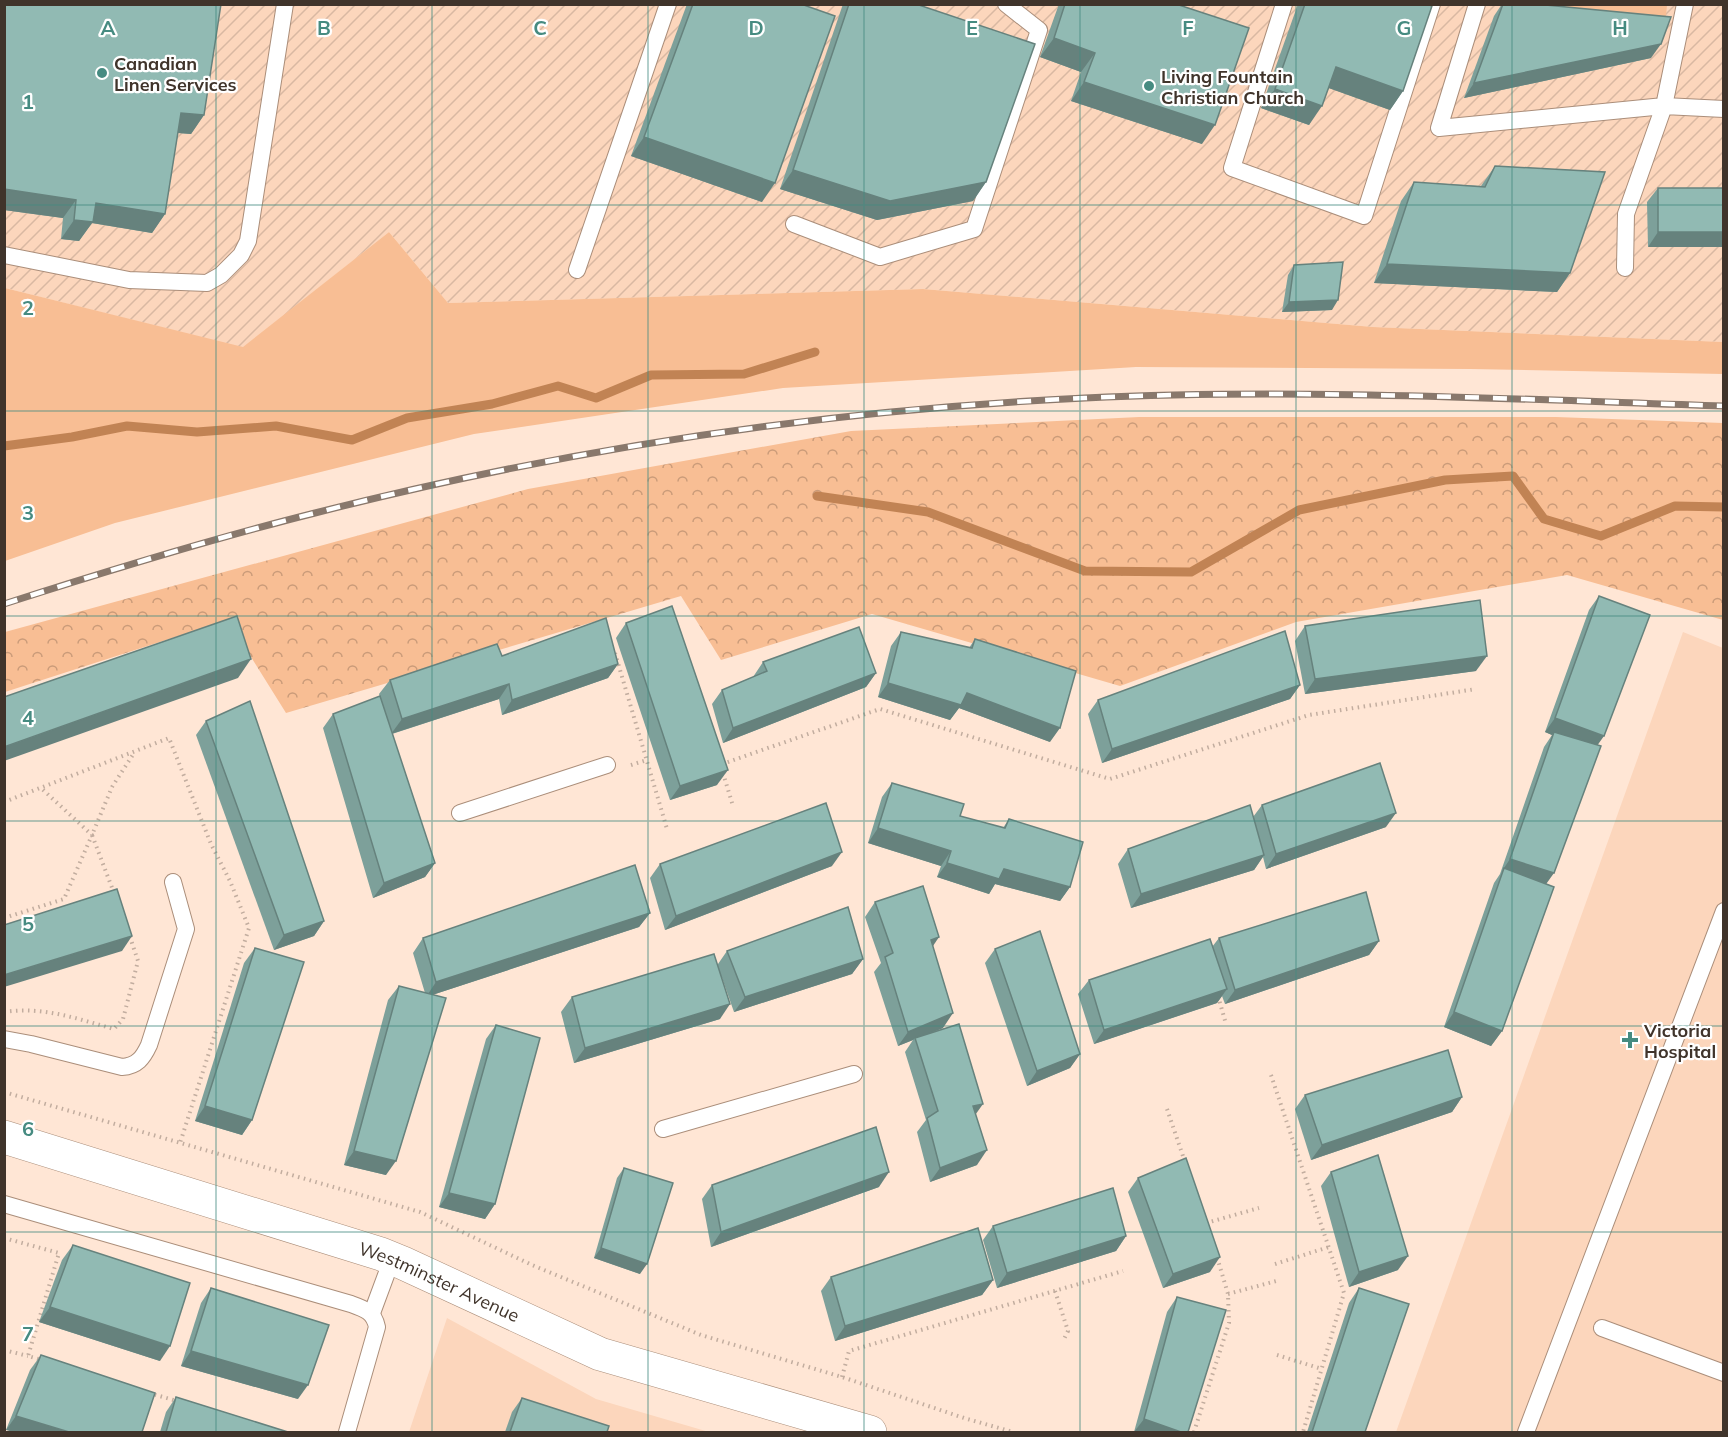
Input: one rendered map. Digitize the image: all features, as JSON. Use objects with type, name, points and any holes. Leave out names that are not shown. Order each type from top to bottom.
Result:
[{"type":"street","name":"Westminster Avenue","points":[[4,1137],[392,1258],[600,1354],[870,1432]]},
{"type":"lane","points":[[4,255],[129,280],[207,283],[222,275],[241,255],[248,241],[285,4]]},
{"type":"lane","points":[[577,270],[668,4]]},
{"type":"lane","points":[[794,224],[880,257],[974,229],[1039,30],[1006,4]]},
{"type":"lane","points":[[1284,4],[1232,168],[1364,216],[1432,4]]},
{"type":"lane","points":[[1477,4],[1439,128],[1664,106],[1724,109]]},
{"type":"lane","points":[[1625,268],[1626,214],[1664,106],[1685,4]]},
{"type":"lane","points":[[460,813],[607,765]]},
{"type":"lane","points":[[4,1039],[122,1067],[137,1063],[149,1045],[186,929],[173,882]]},
{"type":"lane","points":[[1526,1432],[1724,911]]},
{"type":"lane","points":[[663,1130],[854,1074]]},
{"type":"lane","points":[[4,1204],[351,1304],[372,1313],[377,1327],[347,1432]]},
{"type":"lane","points":[[372,1313],[392,1258]]},
{"type":"lane","points":[[1602,1328],[1724,1373]]},
{"type":"path","points":[[614,649],[667,829]]},
{"type":"path","points":[[733,806],[721,764],[880,709],[1110,779],[1309,715],[1476,689]]},
{"type":"path","points":[[4,918],[64,899],[112,787],[134,752]]},
{"type":"path","points":[[41,788],[92,835],[115,898]]},
{"type":"path","points":[[4,1012],[25,1009],[55,1013],[114,1029],[123,1019],[138,961],[127,929]]},
{"type":"path","points":[[1216,993],[1226,1024]]},
{"type":"path","points":[[1271,1076],[1344,1293],[1303,1432]]},
{"type":"path","points":[[4,1092],[420,1212],[532,1265],[701,1335],[1013,1432]]},
{"type":"path","points":[[1167,1109],[1188,1171]]},
{"type":"path","points":[[1206,1223],[1259,1208]]},
{"type":"path","points":[[1203,1213],[1209,1233]]},
{"type":"path","points":[[4,1238],[59,1253],[28,1356]]},
{"type":"path","points":[[1275,1264],[1329,1247]]},
{"type":"path","points":[[1194,1432],[1229,1323],[1228,1294],[1216,1254]]},
{"type":"path","points":[[842,1377],[849,1351],[1123,1271]]},
{"type":"path","points":[[1228,1294],[1280,1280]]},
{"type":"path","points":[[1055,1291],[1068,1331],[1064,1339]]},
{"type":"path","points":[[4,1350],[50,1362]]},
{"type":"path","points":[[1277,1355],[1322,1369]]},
{"type":"path","points":[[149,1392],[182,1402]]},
{"type":"shaded area","points":[[5,5],[1723,5],[1723,342],[1373,327],[923,289],[448,303],[389,232],[243,348],[5,288]]},
{"type":"shaded area","name":"Victoria Hospital","points":[[1683,632],[1723,648],[1723,1432],[1396,1432]]},
{"type":"shaded area","points":[[447,1318],[596,1399],[709,1432],[409,1432]]},
{"type":"green space","points":[[1528,4],[1667,5],[1666,16],[1527,11]]},
{"type":"green space","points":[[389,232],[448,303],[923,289],[1373,327],[1723,342],[1723,374],[1470,369],[1136,367],[783,388],[474,434],[115,523],[5,561],[5,288],[243,347]]},
{"type":"green space","points":[[1139,417],[1556,417],[1723,423],[1723,620],[1567,575],[1296,622],[1120,686],[872,614],[721,660],[681,596],[286,713],[228,620],[5,692],[5,632],[528,489],[851,431]]},
{"type":"building","name":"Canadian Linen Services","points":[[4,4],[221,4],[204,115],[181,113],[165,214],[96,203],[93,222],[74,220],[76,200],[4,189]]},
{"type":"building","points":[[693,4],[801,4],[835,16],[775,183],[644,137]]},
{"type":"building","points":[[849,4],[916,4],[1035,44],[986,182],[890,201],[793,170]]},
{"type":"building","name":"Living Fountain Christian Church","points":[[1065,4],[1176,4],[1249,28],[1215,125],[1084,82],[1095,53],[1054,38]]},
{"type":"building","points":[[1305,4],[1427,4],[1432,6],[1403,91],[1336,67],[1322,106],[1275,89]]},
{"type":"building","points":[[1503,4],[1535,4],[1671,17],[1661,44],[1474,83]]},
{"type":"building","points":[[1495,166],[1605,172],[1570,273],[1387,264],[1414,182],[1485,187]]},
{"type":"building","points":[[1658,188],[1724,188],[1724,232],[1658,232]]},
{"type":"building","points":[[1343,262],[1338,300],[1289,302],[1294,265]]},
{"type":"building","points":[[1599,596],[1650,615],[1604,736],[1555,718]]},
{"type":"building","points":[[1480,600],[1487,656],[1315,679],[1305,626]]},
{"type":"building","points":[[672,606],[728,770],[680,786],[626,623]]},
{"type":"building","points":[[237,616],[251,659],[4,747],[4,697]]},
{"type":"building","points":[[606,618],[618,664],[512,700],[509,684],[402,719],[390,680],[497,644],[502,656]]},
{"type":"building","points":[[859,627],[876,673],[733,728],[722,690],[767,671],[763,662]]},
{"type":"building","points":[[1285,631],[1300,685],[1112,749],[1098,700]]},
{"type":"building","points":[[901,632],[972,648],[975,639],[1076,671],[1060,728],[967,693],[961,705],[888,683]]},
{"type":"building","points":[[380,696],[435,863],[384,883],[333,714]]},
{"type":"building","points":[[250,701],[324,921],[284,935],[206,721]]},
{"type":"building","points":[[1554,732],[1601,746],[1554,873],[1510,859]]},
{"type":"building","points":[[1380,763],[1396,813],[1276,854],[1262,805]]},
{"type":"building","points":[[892,783],[964,804],[960,816],[1005,828],[1009,819],[1083,842],[1070,887],[1004,869],[999,879],[947,863],[951,851],[878,828]]},
{"type":"building","points":[[826,803],[842,852],[676,916],[660,864]]},
{"type":"building","points":[[1250,805],[1264,855],[1141,894],[1128,849]]},
{"type":"building","points":[[635,865],[650,913],[436,982],[423,938]]},
{"type":"building","points":[[1504,868],[1554,887],[1502,1031],[1454,1012]]},
{"type":"building","points":[[923,886],[939,937],[931,940],[953,1013],[908,1032],[885,957],[893,953],[875,902]]},
{"type":"building","points":[[117,889],[132,936],[4,975],[4,925]]},
{"type":"building","points":[[1366,892],[1379,941],[1235,990],[1219,938]]},
{"type":"building","points":[[848,907],[863,959],[745,997],[727,951]]},
{"type":"building","points":[[1040,931],[1080,1054],[1037,1071],[995,949]]},
{"type":"building","points":[[1210,939],[1227,989],[1104,1030],[1089,980]]},
{"type":"building","points":[[255,948],[304,962],[252,1120],[205,1106]]},
{"type":"building","points":[[714,954],[730,1004],[585,1048],[572,997]]},
{"type":"building","points":[[399,986],[446,998],[396,1161],[354,1151]]},
{"type":"building","points":[[959,1024],[983,1104],[973,1106],[987,1150],[940,1168],[927,1118],[938,1111],[915,1038]]},
{"type":"building","points":[[496,1025],[540,1038],[495,1204],[449,1193]]},
{"type":"building","points":[[1448,1050],[1462,1097],[1322,1145],[1305,1095]]},
{"type":"building","points":[[876,1127],[889,1172],[721,1232],[712,1185]]},
{"type":"building","points":[[1378,1155],[1408,1256],[1359,1272],[1331,1172]]},
{"type":"building","points":[[1186,1158],[1220,1257],[1173,1274],[1138,1178]]},
{"type":"building","points":[[624,1168],[673,1183],[647,1264],[601,1248]]},
{"type":"building","points":[[1113,1188],[1126,1236],[1007,1273],[993,1226]]},
{"type":"building","points":[[978,1228],[993,1280],[845,1326],[831,1277]]},
{"type":"building","points":[[73,1245],[190,1283],[170,1346],[50,1307]]},
{"type":"building","points":[[211,1288],[329,1325],[308,1385],[191,1351]]},
{"type":"building","points":[[1359,1288],[1409,1304],[1365,1432],[1312,1432]]},
{"type":"building","points":[[1177,1297],[1226,1310],[1188,1432],[1181,1432],[1144,1419]]},
{"type":"building","points":[[41,1355],[155,1393],[142,1432],[69,1432],[16,1416]]},
{"type":"building","points":[[176,1397],[288,1432],[166,1432]]},
{"type":"building","points":[[522,1398],[609,1426],[607,1432],[510,1432]]},
{"type":"waterway","points":[[4,446],[72,437],[127,426],[197,432],[276,426],[352,440],[407,418],[492,404],[558,386],[596,398],[651,375],[744,374],[815,352]]},
{"type":"waterway","points":[[817,496],[928,512],[1085,571],[1191,572],[1299,510],[1445,480],[1513,476],[1544,519],[1601,536],[1675,506],[1724,507]]},
{"type":"railway","points":[[4,604],[237,534],[410,490],[601,452],[794,423],[988,404],[1165,395],[1325,394],[1724,406]]},
{"type":"place","name":"Canadian Linen Services","points":[[102,73]]},
{"type":"place","name":"Living Fountain Christian Church","points":[[1149,86]]},
{"type":"place","name":"Victoria Hospital","points":[[1630,1040]]}]
